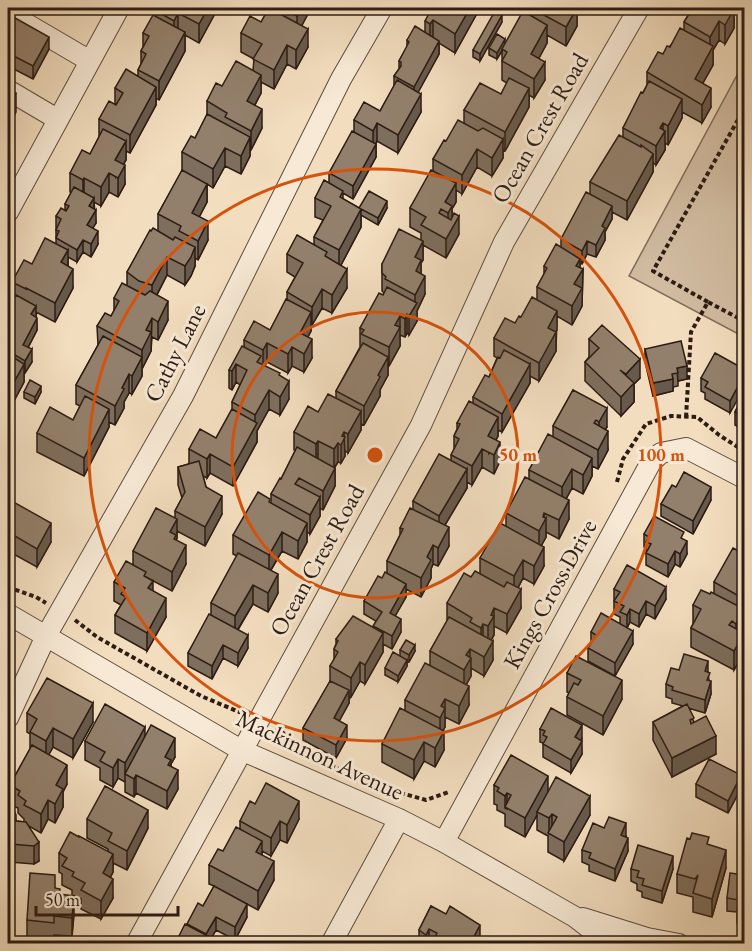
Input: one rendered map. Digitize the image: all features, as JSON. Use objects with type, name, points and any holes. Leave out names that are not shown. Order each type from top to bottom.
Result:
[{"type":"street","points":[[8,212],[119,8]]},
{"type":"street","name":"Cathy Lane","points":[[8,718],[46,636],[183,396],[341,79],[382,8]]},
{"type":"street","name":"Ocean Crest Road","points":[[136,944],[421,425],[504,242],[639,8]]},
{"type":"street","points":[[8,13],[90,61]]},
{"type":"street","points":[[8,90],[57,119]]},
{"type":"street","name":"Kings Cross Drive","points":[[444,842],[651,462],[661,453],[686,448],[744,478]]},
{"type":"street","name":"Mackinnon Avenue","points":[[8,614],[241,750],[399,819],[444,842],[575,917],[610,944]]},
{"type":"street","points":[[331,944],[399,819]]},
{"type":"street","points":[[575,917],[593,920],[647,938],[679,944]]},
{"type":"path","points":[[744,109],[653,271],[744,321]]},
{"type":"path","points":[[708,303],[691,332],[686,417],[697,417],[744,451]]},
{"type":"path","points":[[8,586],[36,597],[87,627],[97,637],[201,696],[280,729],[290,742],[330,765],[383,788],[426,800]]},
{"type":"shaded area","points":[[744,62],[744,337],[629,276]]},
{"type":"building","points":[[158,8],[208,8],[199,24],[178,13],[174,21],[156,11]]},
{"type":"building","points":[[269,8],[308,29],[296,50],[287,45],[274,70],[253,59],[262,44],[241,33],[250,16],[261,22]]},
{"type":"building","points":[[281,8],[301,8],[297,16]]},
{"type":"building","points":[[432,8],[438,10],[439,8],[470,8],[455,34],[433,20],[430,24],[425,21]]},
{"type":"building","points":[[531,8],[577,8],[566,27]]},
{"type":"building","points":[[693,8],[734,9],[725,25],[719,21],[710,37],[684,22]]},
{"type":"building","points":[[495,11],[502,15],[480,54],[473,50]]},
{"type":"building","points":[[523,11],[547,25],[531,54],[545,62],[534,79],[502,61],[507,52],[502,49]]},
{"type":"building","points":[[8,14],[49,37],[33,66],[8,53]]},
{"type":"building","points":[[153,15],[185,32],[159,81],[138,70],[146,54],[141,51],[149,36],[143,33]]},
{"type":"building","points":[[415,26],[439,41],[414,87],[394,76],[401,66],[399,61]]},
{"type":"building","points":[[680,28],[713,46],[695,79],[711,88],[702,105],[647,72],[658,52],[663,54],[667,46],[670,47]]},
{"type":"building","points":[[497,34],[505,39],[497,53],[489,48]]},
{"type":"building","points":[[236,61],[261,75],[247,101],[262,109],[251,131],[225,117],[227,113],[207,101],[216,83],[222,86]]},
{"type":"building","points":[[126,69],[156,87],[130,135],[99,119],[109,101],[116,105],[123,93],[115,88]]},
{"type":"building","points":[[509,78],[529,88],[505,132],[464,110],[480,83],[501,94]]},
{"type":"building","points":[[397,80],[421,94],[398,135],[377,123],[373,131],[354,120],[364,102],[380,111]]},
{"type":"building","points":[[649,81],[682,99],[668,126],[663,123],[660,128],[665,131],[656,146],[623,128]]},
{"type":"building","points":[[8,89],[16,93],[8,108]]},
{"type":"building","points":[[207,114],[250,137],[241,156],[225,148],[213,169],[182,152],[191,136],[195,138]]},
{"type":"building","points":[[458,120],[478,131],[483,128],[503,139],[492,158],[477,149],[462,175],[433,159]]},
{"type":"building","points":[[103,129],[126,141],[115,160],[125,165],[118,178],[109,173],[101,187],[70,173],[82,150],[90,154]]},
{"type":"building","points":[[352,131],[376,144],[353,186],[329,173]]},
{"type":"building","points":[[619,135],[641,147],[641,145],[653,154],[627,201],[590,182]]},
{"type":"building","points":[[182,170],[207,184],[192,213],[208,221],[198,241],[179,231],[181,226],[158,214]]},
{"type":"building","points":[[431,170],[456,183],[445,202],[452,206],[448,213],[441,209],[439,213],[451,220],[454,213],[459,216],[446,239],[421,225],[426,217],[410,208]]},
{"type":"building","points":[[324,180],[343,191],[340,197],[361,209],[339,250],[314,237],[331,206],[315,198]]},
{"type":"building","points":[[74,187],[94,198],[89,206],[96,210],[87,225],[98,231],[91,244],[83,240],[77,250],[56,238],[59,231],[56,230],[61,219],[56,216],[61,208],[66,211],[69,206],[65,204]]},
{"type":"building","points":[[369,191],[387,201],[378,218],[359,208]]},
{"type":"building","points":[[586,192],[612,206],[602,226],[605,228],[596,245],[587,241],[582,251],[561,239]]},
{"type":"building","points":[[153,228],[173,240],[175,237],[195,247],[185,266],[167,257],[152,285],[139,281],[127,272]]},
{"type":"building","points":[[399,229],[423,241],[415,257],[421,260],[416,271],[425,276],[415,295],[385,279],[382,273],[382,264]]},
{"type":"building","points":[[297,235],[327,252],[325,256],[347,269],[332,295],[322,289],[312,307],[287,292],[303,263],[287,254]]},
{"type":"building","points":[[45,238],[68,250],[61,262],[73,269],[55,303],[12,282],[24,260],[32,264]]},
{"type":"building","points":[[556,244],[580,259],[576,266],[583,269],[574,284],[582,288],[572,306],[537,287],[547,268],[544,266]]},
{"type":"building","points":[[122,283],[145,295],[150,291],[168,301],[158,322],[152,318],[146,330],[151,332],[142,350],[97,326],[105,313],[111,316],[119,301],[114,298]]},
{"type":"building","points":[[387,287],[417,303],[409,316],[407,314],[405,319],[400,316],[395,325],[400,327],[389,347],[361,334],[364,330],[360,328],[379,293],[383,295]]},
{"type":"building","points":[[16,295],[36,306],[31,314],[37,318],[23,345],[32,349],[25,361],[8,351],[8,321],[10,322],[13,316],[8,313],[8,310]]},
{"type":"building","points":[[532,297],[557,311],[548,328],[556,332],[539,363],[494,338],[505,318],[515,323],[519,316],[521,317]]},
{"type":"building","points":[[286,299],[311,312],[300,333],[312,339],[304,354],[292,347],[288,354],[267,343],[263,350],[244,340],[254,321],[270,330]]},
{"type":"building","points":[[602,325],[640,359],[626,374],[620,370],[634,383],[621,397],[585,362],[599,348],[589,339]]},
{"type":"building","points":[[103,336],[142,357],[132,376],[129,374],[115,406],[76,385]]},
{"type":"building","points":[[681,341],[687,366],[677,368],[678,373],[672,374],[673,379],[653,383],[645,349]]},
{"type":"building","points":[[363,343],[388,357],[364,406],[336,391]]},
{"type":"building","points":[[242,346],[261,356],[257,362],[280,373],[279,375],[289,381],[280,397],[269,390],[255,415],[232,402],[247,370],[236,364],[232,371],[229,370]]},
{"type":"building","points":[[504,350],[530,364],[502,414],[473,397],[485,375],[489,377],[498,357],[500,358]]},
{"type":"building","points":[[715,353],[744,369],[744,375],[730,401],[705,387],[708,382],[701,378]]},
{"type":"building","points":[[8,354],[24,364],[14,382],[8,378]]},
{"type":"building","points":[[30,380],[41,386],[35,397],[24,392]]},
{"type":"building","points":[[573,390],[607,408],[599,422],[596,420],[594,423],[608,431],[598,450],[553,426]]},
{"type":"building","points":[[328,394],[361,411],[348,434],[344,432],[342,436],[345,437],[341,445],[338,443],[334,449],[318,441],[316,444],[294,432],[308,406],[318,412]]},
{"type":"building","points":[[744,394],[744,417],[735,412]]},
{"type":"building","points":[[85,396],[109,409],[84,458],[37,433],[50,407],[73,420]]},
{"type":"building","points":[[469,401],[498,417],[488,436],[500,442],[494,455],[482,449],[472,466],[451,455],[459,439],[454,436],[460,424],[457,423]]},
{"type":"building","points":[[232,409],[257,423],[233,467],[210,454],[207,459],[189,449],[200,429],[216,438]]},
{"type":"building","points":[[548,434],[592,458],[583,475],[572,469],[562,487],[529,470]]},
{"type":"building","points":[[297,447],[335,468],[323,491],[299,478],[295,484],[320,497],[310,515],[271,494]]},
{"type":"building","points":[[439,454],[467,469],[439,516],[413,501]]},
{"type":"building","points":[[199,461],[206,487],[222,496],[205,527],[175,511],[185,492],[178,467]]},
{"type":"building","points":[[684,472],[711,487],[693,521],[661,504],[672,485],[676,487]]},
{"type":"building","points":[[525,477],[569,500],[559,520],[544,513],[543,517],[546,518],[539,531],[506,513]]},
{"type":"building","points":[[258,492],[270,499],[269,502],[307,523],[298,541],[282,532],[269,555],[233,535]]},
{"type":"building","points":[[8,499],[51,523],[37,549],[8,532]]},
{"type":"building","points":[[156,508],[177,519],[170,532],[176,535],[174,539],[186,545],[172,572],[133,551]]},
{"type":"building","points":[[410,508],[449,527],[438,548],[433,545],[427,557],[431,560],[421,578],[387,561],[403,529],[400,528]]},
{"type":"building","points":[[654,516],[684,532],[681,538],[687,541],[680,554],[675,551],[668,564],[646,553],[651,544],[646,542],[649,537],[644,534]]},
{"type":"building","points":[[500,523],[544,547],[534,566],[523,560],[514,576],[480,558]]},
{"type":"building","points":[[744,527],[744,541],[739,538]]},
{"type":"building","points":[[733,548],[744,554],[744,599],[714,582]]},
{"type":"building","points":[[238,553],[278,574],[268,593],[253,585],[235,616],[211,603]]},
{"type":"building","points":[[126,561],[146,572],[144,576],[153,581],[148,588],[166,598],[147,633],[115,615],[126,597],[121,594],[125,588],[114,582]]},
{"type":"building","points":[[627,565],[666,587],[655,606],[646,601],[639,614],[630,609],[627,615],[620,612],[624,606],[614,601],[620,592],[614,589]]},
{"type":"building","points":[[475,571],[504,587],[507,582],[521,589],[507,614],[494,608],[491,615],[494,616],[488,626],[483,624],[481,628],[470,622],[472,618],[447,603],[464,573],[471,577]]},
{"type":"building","points":[[385,572],[406,584],[390,613],[401,619],[392,636],[373,626],[382,612],[364,601],[378,576],[382,578]]},
{"type":"building","points":[[701,590],[710,594],[711,592],[744,609],[736,624],[732,621],[729,625],[744,633],[734,651],[691,628],[701,609],[693,605]]},
{"type":"building","points":[[601,613],[633,631],[615,663],[588,648],[596,635],[591,632]]},
{"type":"building","points":[[209,614],[248,635],[238,653],[223,645],[212,666],[188,653]]},
{"type":"building","points":[[353,616],[383,633],[365,665],[360,662],[351,678],[330,666],[338,652],[334,649],[338,641],[336,639]]},
{"type":"building","points":[[449,617],[493,641],[484,657],[470,649],[466,655],[471,658],[464,670],[430,651]]},
{"type":"building","points":[[406,640],[415,645],[409,655],[400,650]]},
{"type":"building","points":[[393,652],[407,660],[398,676],[385,668]]},
{"type":"building","points":[[684,654],[708,661],[705,671],[710,673],[707,680],[711,681],[705,700],[672,690],[673,687],[666,684],[671,668],[679,670]]},
{"type":"building","points":[[576,656],[622,680],[603,716],[567,697],[574,683],[578,685],[581,680],[567,673]]},
{"type":"building","points":[[425,663],[469,686],[459,706],[445,699],[441,706],[445,708],[440,718],[405,700]]},
{"type":"building","points":[[47,678],[93,703],[73,739],[53,728],[46,741],[30,732],[37,719],[27,713]]},
{"type":"building","points":[[330,681],[349,690],[334,718],[347,725],[336,745],[303,728]]},
{"type":"building","points":[[105,704],[145,727],[125,763],[118,759],[113,768],[100,761],[105,752],[85,741]]},
{"type":"building","points":[[687,704],[694,718],[690,720],[691,724],[706,716],[716,736],[672,758],[653,722]]},
{"type":"building","points":[[400,708],[444,731],[435,748],[424,742],[414,760],[382,744]]},
{"type":"building","points":[[551,708],[582,725],[575,737],[582,741],[571,760],[543,744],[547,737],[543,735],[545,731],[540,729]]},
{"type":"building","points":[[151,725],[175,738],[165,757],[171,760],[168,765],[178,770],[167,791],[136,775],[134,779],[125,774]]},
{"type":"building","points":[[32,745],[67,765],[56,785],[63,789],[55,804],[48,800],[41,814],[24,805],[26,801],[18,795],[20,791],[10,785]]},
{"type":"building","points":[[511,755],[548,776],[525,818],[505,807],[511,795],[507,793],[505,796],[497,791],[499,788],[494,785]]},
{"type":"building","points":[[709,759],[741,775],[728,801],[696,784]]},
{"type":"building","points":[[556,777],[590,796],[564,842],[548,833],[557,817],[552,814],[549,818],[537,812]]},
{"type":"building","points":[[266,783],[299,801],[287,825],[280,821],[271,838],[240,821],[250,801],[255,804]]},
{"type":"building","points":[[105,786],[148,810],[127,851],[108,841],[112,833],[87,819]]},
{"type":"building","points":[[8,798],[16,815],[16,821],[26,822],[39,842],[34,846],[10,844]]},
{"type":"building","points":[[609,817],[626,823],[621,835],[628,838],[615,869],[589,858],[591,853],[582,850],[593,823],[604,828]]},
{"type":"building","points":[[236,827],[262,841],[256,852],[274,861],[258,891],[209,865],[218,849],[223,851]]},
{"type":"building","points":[[70,832],[113,854],[103,873],[113,879],[101,901],[81,890],[85,883],[72,876],[74,872],[62,866],[67,858],[59,853]]},
{"type":"building","points":[[692,833],[709,837],[707,844],[726,850],[712,899],[693,893],[698,875],[695,879],[677,874],[687,838],[690,839]]},
{"type":"building","points":[[638,845],[673,856],[662,891],[642,885],[644,879],[637,877],[639,871],[631,869]]},
{"type":"building","points":[[30,873],[55,875],[55,888],[60,889],[59,894],[74,896],[72,918],[54,916],[54,923],[27,920]]},
{"type":"building","points":[[730,873],[744,875],[744,911],[737,911],[739,900],[727,898]]},
{"type":"building","points":[[8,877],[13,877],[10,915],[8,915]]},
{"type":"building","points":[[214,886],[247,904],[235,927],[216,917],[206,934],[187,924],[198,903],[203,906]]},
{"type":"building","points":[[431,906],[446,914],[450,906],[480,925],[470,944],[432,944],[437,933],[429,929],[426,935],[419,930]]},
{"type":"building","points":[[185,924],[219,942],[219,944],[175,944]]}]
